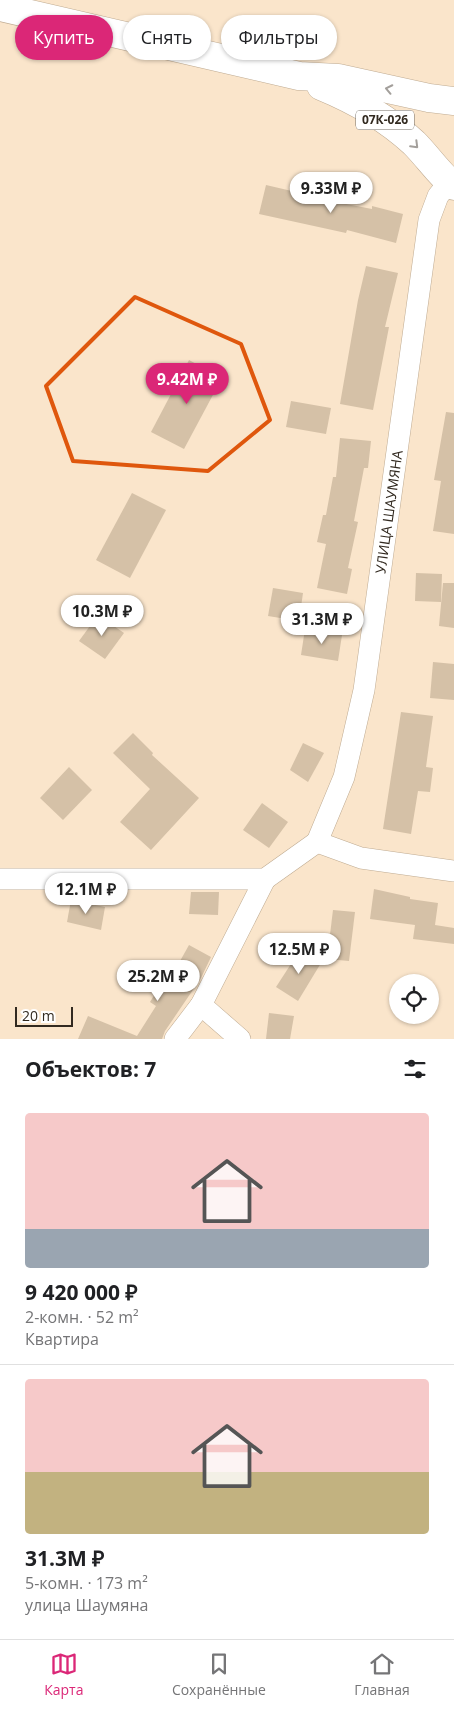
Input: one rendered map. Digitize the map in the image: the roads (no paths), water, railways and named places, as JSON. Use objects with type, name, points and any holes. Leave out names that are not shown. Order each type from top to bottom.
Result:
[{"type":"main road","name":"07К-026","points":[[0,7],[299,76],[344,95],[381,117],[413,142],[452,184]]},
{"type":"main road","name":"07К-026","points":[[299,76],[338,78],[429,98],[454,101]]},
{"type":"street","name":"УЛИЦА ШАУМЯНА","points":[[317,842],[344,777],[364,690],[429,220],[438,196],[452,184]]},
{"type":"street","points":[[175,1039],[201,1005],[265,879],[317,842],[361,858],[454,871]]},
{"type":"street","points":[[0,879],[265,879]]},
{"type":"street","points":[[201,1005],[240,1039]]}]
